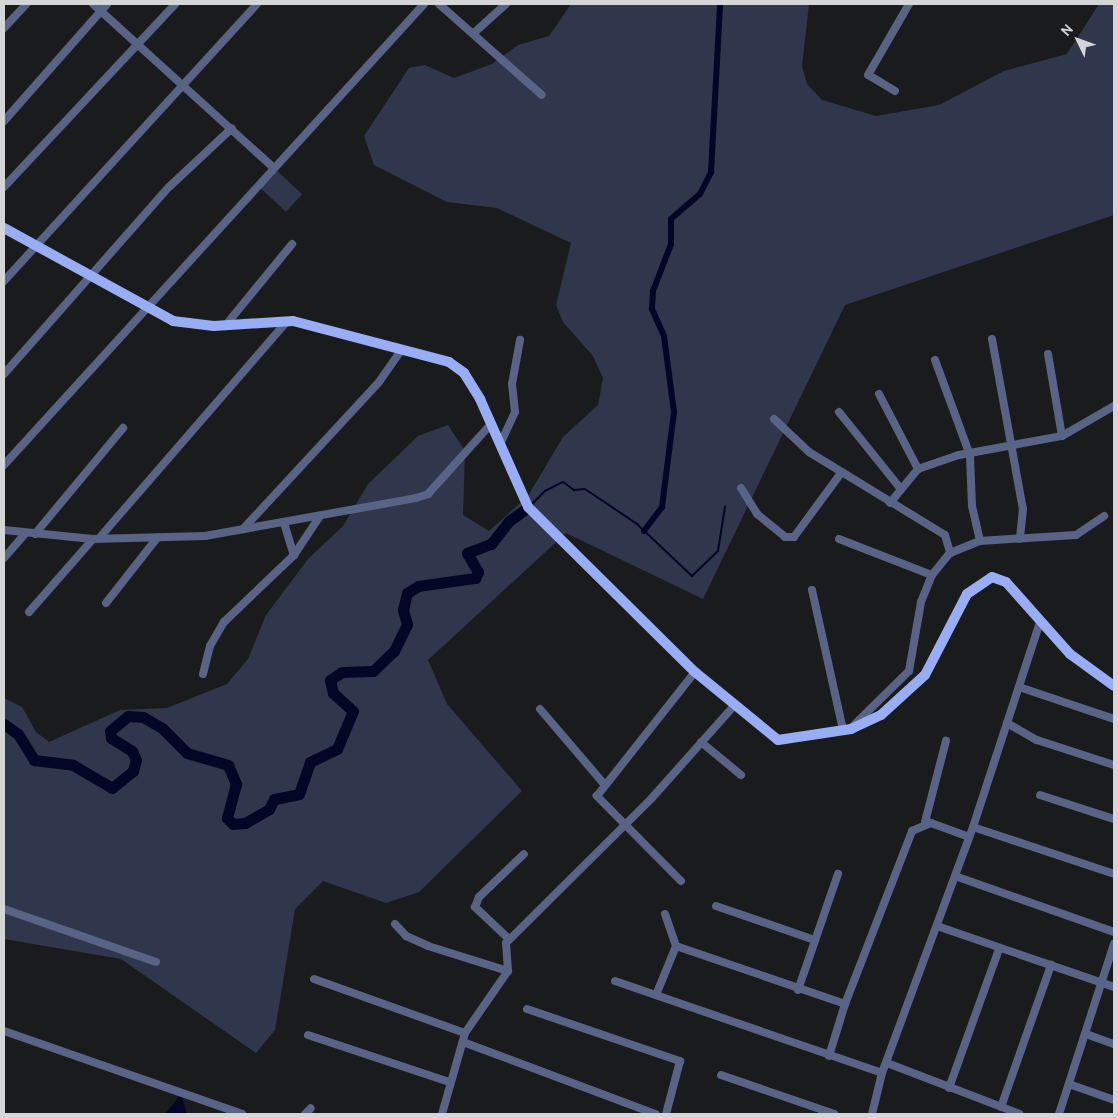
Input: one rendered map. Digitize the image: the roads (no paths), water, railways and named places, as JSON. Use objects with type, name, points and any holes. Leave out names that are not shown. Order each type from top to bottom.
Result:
[{"type":"main road","points":[[4,228],[93,276],[145,308],[173,320],[225,326],[286,321],[438,357],[464,373],[502,440],[528,507],[695,672],[733,707],[778,740],[847,730],[881,715],[925,675],[967,594],[984,579],[1006,582],[1070,654],[1114,686]]},
{"type":"street","points":[[4,28],[26,4]]},
{"type":"street","points":[[93,4],[138,42],[273,167]]},
{"type":"street","points":[[4,121],[107,4]]},
{"type":"street","points":[[4,186],[175,4]]},
{"type":"street","points":[[4,281],[257,4]]},
{"type":"street","points":[[4,465],[273,167],[424,4]]},
{"type":"street","points":[[439,4],[475,32],[542,94]]},
{"type":"street","points":[[475,32],[506,4]]},
{"type":"street","points":[[895,91],[868,75],[909,4]]},
{"type":"street","points":[[4,374],[93,276],[169,186],[232,128]]},
{"type":"street","points":[[225,326],[292,244]]},
{"type":"street","points":[[29,612],[97,538],[286,321]]},
{"type":"street","points":[[502,440],[515,412],[512,384],[520,340]]},
{"type":"street","points":[[992,340],[1023,509],[1020,539]]},
{"type":"street","points":[[243,529],[379,382],[402,349]]},
{"type":"street","points":[[1048,354],[1062,436]]},
{"type":"street","points":[[935,360],[970,456],[972,506],[980,541]]},
{"type":"street","points":[[879,394],[918,469]]},
{"type":"street","points":[[890,503],[918,469],[1062,436],[1114,406]]},
{"type":"street","points":[[839,412],[901,488]]},
{"type":"street","points":[[774,419],[809,452],[945,535],[950,553]]},
{"type":"street","points":[[4,530],[25,534],[97,538],[157,538],[284,524],[428,494],[492,424]]},
{"type":"street","points":[[35,534],[123,428]]},
{"type":"street","points":[[741,488],[757,514],[786,537],[794,537],[841,473]]},
{"type":"street","points":[[203,674],[210,646],[224,622],[294,555],[320,516]]},
{"type":"street","points":[[812,590],[847,730],[902,680],[912,663],[914,628],[932,575],[950,553],[980,541],[1076,535],[1104,516]]},
{"type":"street","points":[[284,524],[294,555]]},
{"type":"street","points":[[4,558],[25,534]]},
{"type":"street","points":[[106,603],[157,538]]},
{"type":"street","points":[[839,539],[932,575]]},
{"type":"street","points":[[872,1114],[882,1073],[969,838],[1040,622]]},
{"type":"street","points":[[681,881],[597,800],[605,785],[668,712],[695,672]]},
{"type":"street","points":[[1020,687],[1114,719]]},
{"type":"street","points":[[442,1114],[449,1082],[464,1038],[508,971],[509,939],[624,826],[733,707]]},
{"type":"street","points":[[540,709],[605,785]]},
{"type":"street","points":[[1007,723],[1037,740],[1114,765]]},
{"type":"street","points":[[828,1056],[845,1004],[906,840],[924,822],[946,741]]},
{"type":"street","points":[[700,742],[740,775]]},
{"type":"street","points":[[1040,795],[1114,819]]},
{"type":"street","points":[[924,822],[969,838]]},
{"type":"street","points":[[973,826],[1114,874]]},
{"type":"street","points":[[509,939],[476,907],[479,897],[524,854]]},
{"type":"street","points":[[798,990],[838,874]]},
{"type":"street","points":[[955,876],[1114,932]]},
{"type":"street","points":[[716,906],[815,940]]},
{"type":"street","points":[[4,909],[156,962]]},
{"type":"street","points":[[656,995],[676,946],[665,914]]},
{"type":"street","points":[[394,924],[406,936],[428,946],[508,971]]},
{"type":"street","points":[[937,926],[999,949],[1114,987]]},
{"type":"street","points":[[1059,1114],[1114,944]]},
{"type":"street","points":[[676,946],[798,990],[845,1004]]},
{"type":"street","points":[[949,1088],[999,949]]},
{"type":"street","points":[[1001,1107],[1051,965]]},
{"type":"street","points":[[314,979],[656,1114]]},
{"type":"street","points":[[615,981],[828,1056],[882,1073]]},
{"type":"street","points":[[527,1009],[680,1061],[666,1114]]},
{"type":"street","points":[[4,1031],[242,1114]]},
{"type":"street","points":[[1086,1034],[1114,1044]]},
{"type":"street","points":[[308,1035],[449,1082]]},
{"type":"street","points":[[887,1063],[1020,1114]]},
{"type":"street","points":[[721,1076],[834,1114]]},
{"type":"street","points":[[1069,1084],[1114,1100]]},
{"type":"street","points":[[305,1114],[311,1108]]},
{"type":"waterway","points":[[644,531],[662,507],[674,412],[664,336],[652,309],[653,291],[671,244],[671,219],[700,194],[711,172],[720,4]]},
{"type":"waterway","points":[[532,504],[545,491],[563,482],[574,490],[585,489],[637,524],[692,576],[718,551],[725,507]]},
{"type":"waterway","points":[[4,724],[18,734],[34,760],[73,765],[112,788],[133,771],[136,760],[132,751],[111,738],[110,731],[128,716],[143,717],[162,728],[187,753],[228,765],[236,784],[227,818],[233,824],[245,823],[269,809],[274,799],[299,794],[310,762],[337,749],[353,711],[333,693],[330,680],[342,672],[373,671],[394,651],[407,624],[403,610],[407,593],[418,586],[475,578],[478,572],[467,553],[491,544],[509,521],[528,507]]}]
